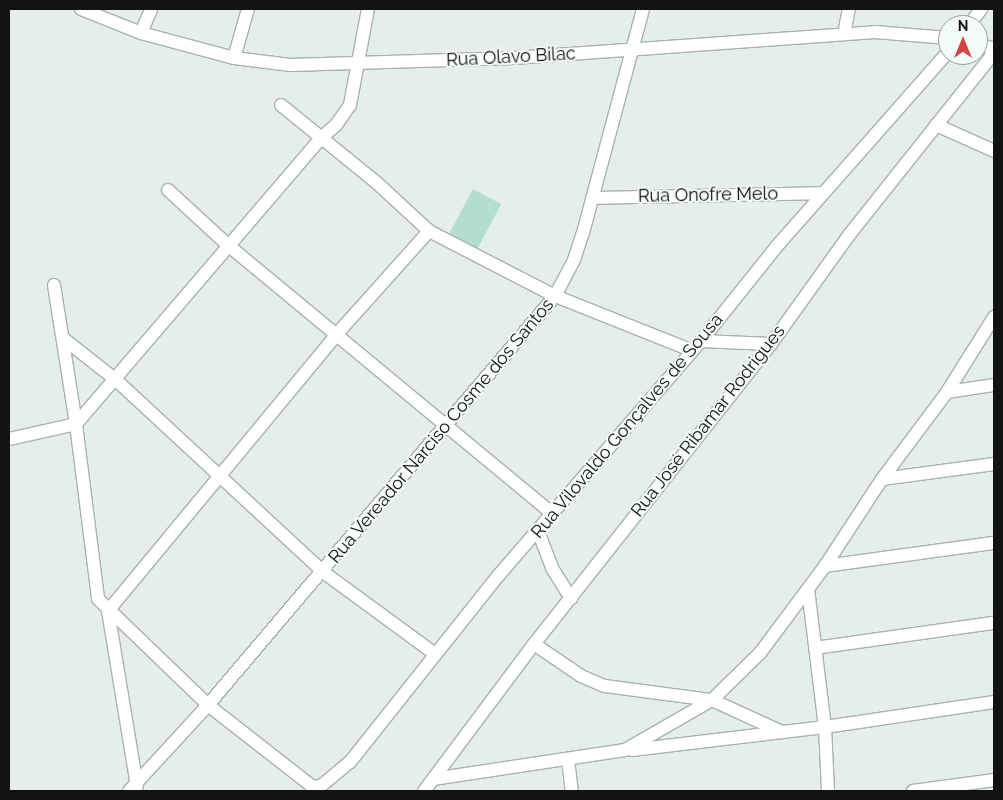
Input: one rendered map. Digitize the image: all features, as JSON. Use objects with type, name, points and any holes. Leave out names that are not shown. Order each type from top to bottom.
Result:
[{"type":"street","name":"Rua Olavo Bilac","points":[[81,9],[142,33],[234,58],[282,65],[355,65],[632,49],[844,34],[911,33],[938,37]]},
{"type":"street","points":[[142,33],[151,9]]},
{"type":"street","points":[[234,58],[248,9]]},
{"type":"street","points":[[9,439],[76,424],[116,380],[321,138],[336,125],[350,105],[355,65],[368,9]]},
{"type":"street","name":"Rua Vereador Narciso Cosme dos Santos","points":[[134,788],[323,572],[555,296],[574,260],[643,9]]},
{"type":"street","points":[[844,34],[849,9]]},
{"type":"street","name":"Rua José Ribamar Rodrigues","points":[[424,791],[534,644],[771,344],[843,242],[994,53]]},
{"type":"street","name":"Rua Vilovaldo Gonçalves de Sousa","points":[[108,611],[208,705],[304,780],[320,789],[356,754],[435,654],[552,514],[691,350],[701,341],[823,193],[938,63]]},
{"type":"street","points":[[281,105],[377,183],[429,231],[555,296],[691,350]]},
{"type":"street","points":[[936,125],[994,150]]},
{"type":"street","points":[[168,190],[229,246],[552,514]]},
{"type":"street","name":"Rua Onofre Melo","points":[[592,198],[823,193]]},
{"type":"street","points":[[108,611],[336,335],[429,231]]},
{"type":"street","points":[[54,285],[76,424],[94,587],[98,599],[108,611],[134,788]]},
{"type":"street","points":[[625,750],[712,700],[760,653],[825,566],[882,479],[947,392],[994,317]]},
{"type":"street","points":[[64,339],[116,380],[218,477],[323,572],[435,654]]},
{"type":"street","points":[[701,341],[771,344]]},
{"type":"street","points":[[947,392],[994,385]]},
{"type":"street","points":[[882,479],[994,464]]},
{"type":"street","points":[[538,531],[552,568],[571,598]]},
{"type":"street","points":[[825,566],[994,543]]},
{"type":"street","points":[[808,589],[825,727],[828,791]]},
{"type":"street","points":[[815,648],[994,623]]},
{"type":"street","points":[[534,644],[580,676],[605,686],[712,700],[782,732]]},
{"type":"street","points":[[433,779],[625,750],[825,727],[994,702]]},
{"type":"street","points":[[568,760],[572,791]]},
{"type":"street","points":[[913,791],[994,780]]},
{"type":"green space","points":[[473,189],[501,204],[477,249],[449,234]]}]
